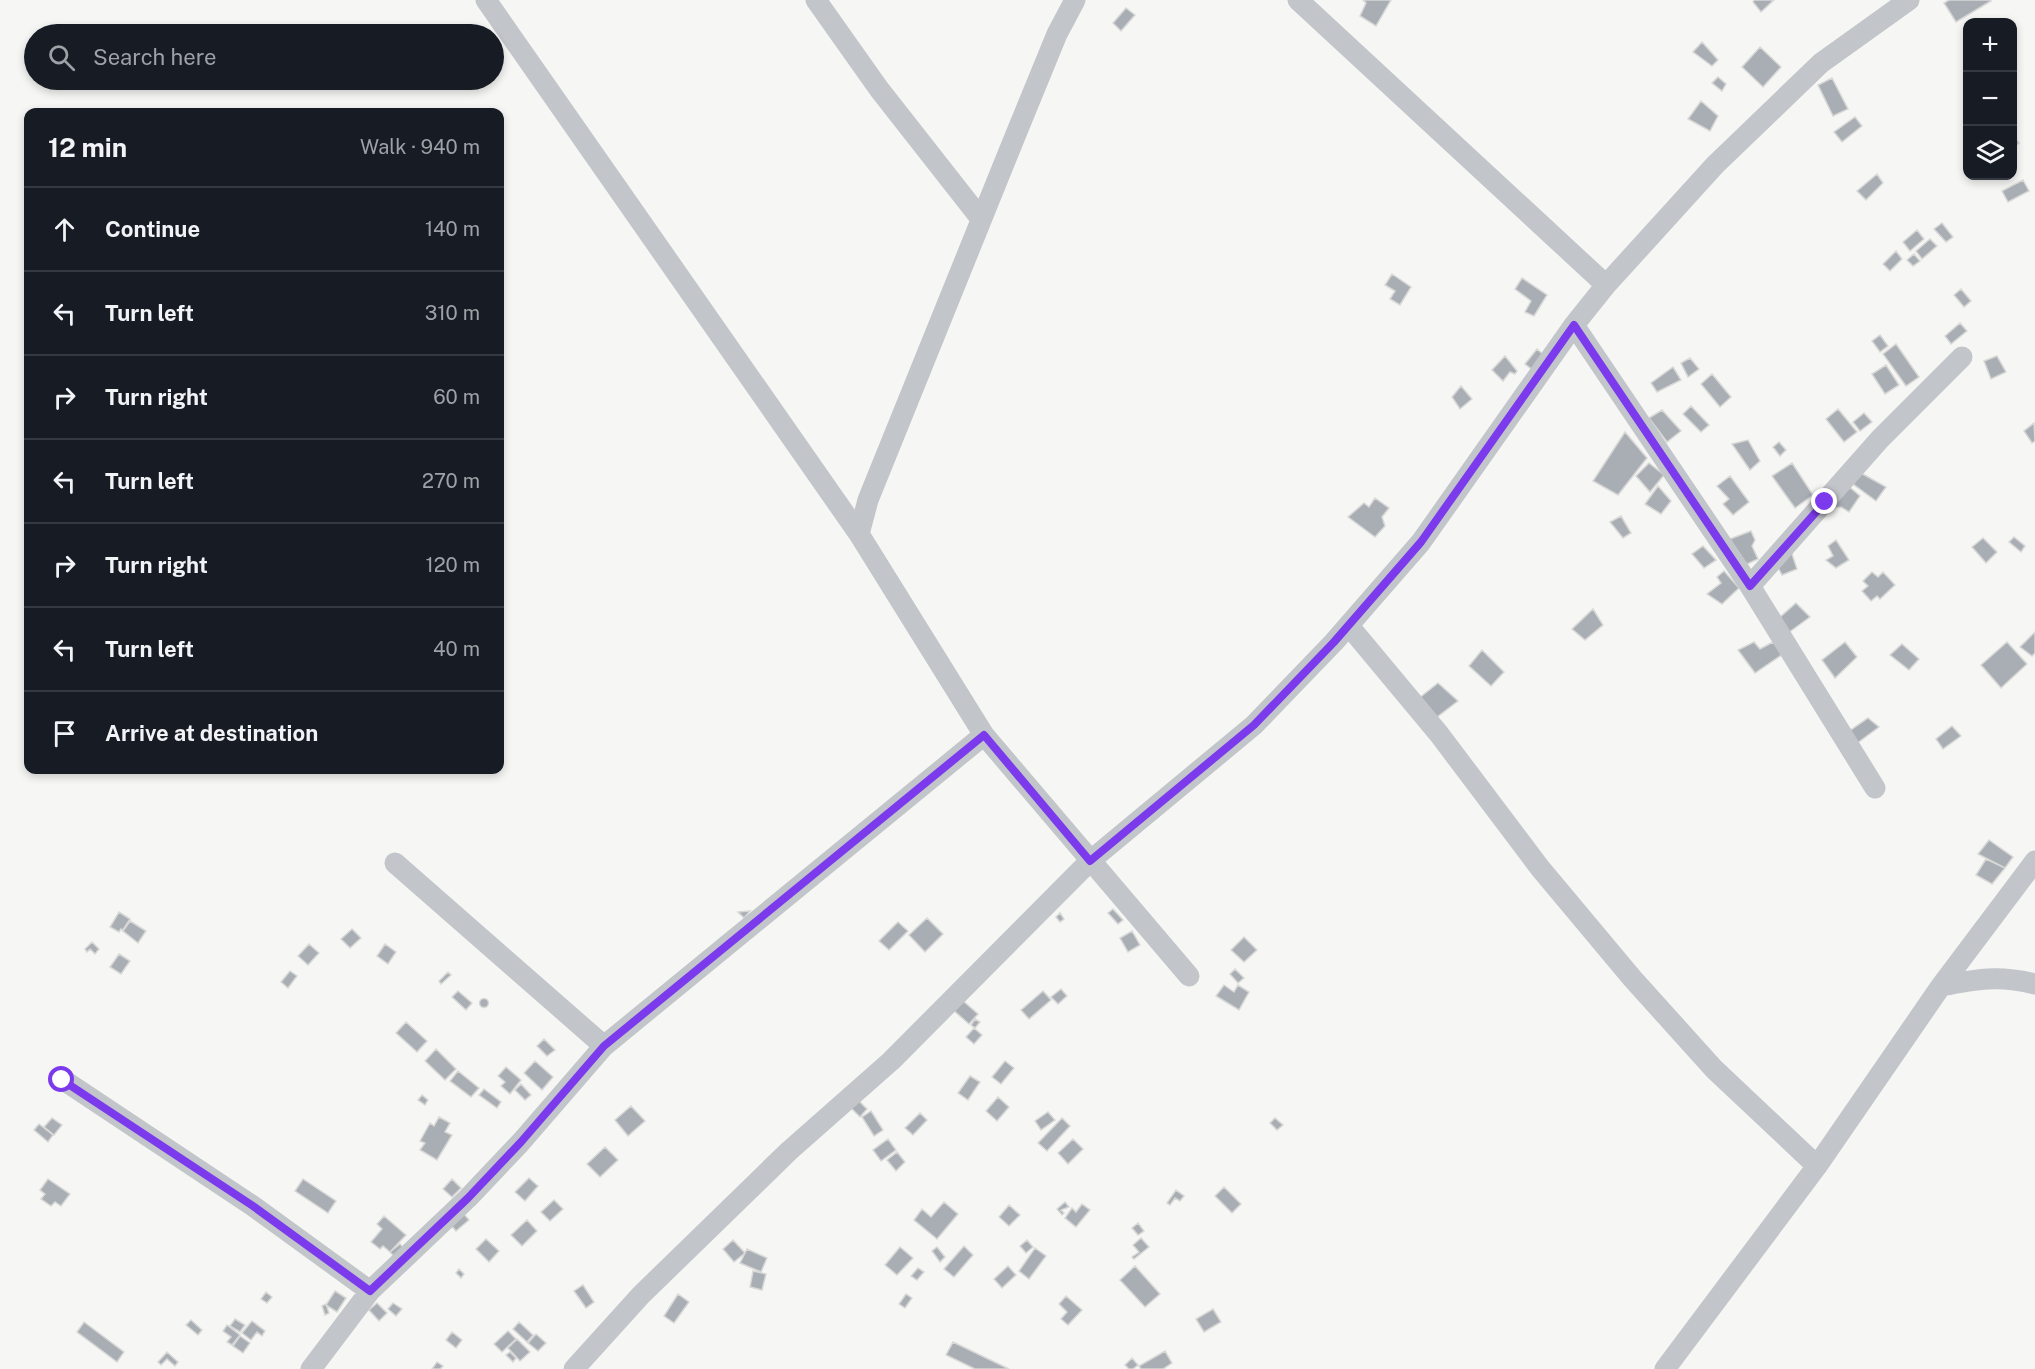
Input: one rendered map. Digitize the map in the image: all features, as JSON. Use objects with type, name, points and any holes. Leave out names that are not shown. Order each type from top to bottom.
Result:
[{"type":"street","points":[[486,0],[503,24]]},
{"type":"street","points":[[816,0],[879,89],[981,219]]},
{"type":"street","points":[[859,534],[868,500],[981,219],[1057,34],[1075,0]]},
{"type":"street","points":[[1298,0],[1606,285]]},
{"type":"street","points":[[574,1369],[641,1295],[789,1150],[891,1061],[1090,861],[1254,725],[1349,626],[1421,542],[1574,325],[1606,285],[1714,165],[1821,63],[1909,0]]},
{"type":"street","points":[[504,26],[859,534],[984,735],[1190,976]]},
{"type":"street","points":[[1574,325],[1750,586],[1875,788]]},
{"type":"street","points":[[1750,586],[1880,439],[1962,357]]},
{"type":"street","points":[[1349,626],[1439,734],[1540,868],[1632,978],[1714,1069],[1817,1166]]},
{"type":"street","points":[[311,1369],[370,1291],[483,1182],[521,1142],[604,1046],[984,735]]},
{"type":"street","points":[[1665,1369],[1817,1166],[1941,986],[2035,861]]},
{"type":"street","points":[[396,863],[604,1046]]},
{"type":"street","points":[[1941,986],[1980,978],[2015,979],[2035,984]]},
{"type":"street","points":[[62,1080],[253,1206],[370,1291]]},
{"type":"building","points":[[1363,0],[1391,0],[1376,26],[1360,16],[1366,3]]},
{"type":"building","points":[[1754,0],[1774,0],[1761,12],[1753,2]]},
{"type":"building","points":[[1949,0],[1991,1],[1956,22],[1944,3]]},
{"type":"building","points":[[1126,8],[1135,15],[1121,31],[1113,23]]},
{"type":"building","points":[[1702,42],[1718,60],[1712,66],[1693,52]]},
{"type":"building","points":[[1760,47],[1781,67],[1763,87],[1742,67]]},
{"type":"building","points":[[1718,77],[1726,84],[1722,91],[1712,83]]},
{"type":"building","points":[[1832,78],[1848,109],[1833,116],[1818,85]]},
{"type":"building","points":[[1701,101],[1718,116],[1710,131],[1688,119]]},
{"type":"building","points":[[1855,117],[1862,126],[1842,142],[1834,132]]},
{"type":"building","points":[[1877,174],[1883,183],[1866,200],[1857,191]]},
{"type":"building","points":[[2023,180],[2029,191],[2008,202],[2002,191]]},
{"type":"building","points":[[1942,223],[1953,237],[1946,242],[1934,229]]},
{"type":"building","points":[[1917,230],[1924,239],[1910,251],[1903,242]]},
{"type":"building","points":[[1930,239],[1937,246],[1922,259],[1916,251]]},
{"type":"building","points":[[1896,251],[1902,259],[1890,271],[1883,264]]},
{"type":"building","points":[[1914,254],[1920,261],[1913,266],[1907,260]]},
{"type":"building","points":[[1392,274],[1411,287],[1400,305],[1390,299],[1395,291],[1385,285]]},
{"type":"building","points":[[1522,278],[1547,295],[1534,316],[1525,312],[1531,301],[1515,289]]},
{"type":"building","points":[[1961,289],[1971,301],[1964,307],[1954,295]]},
{"type":"building","points":[[1960,323],[1967,331],[1951,344],[1945,336]]},
{"type":"building","points":[[1880,335],[1888,346],[1880,352],[1872,341]]},
{"type":"building","points":[[1896,344],[1919,377],[1906,386],[1883,354]]},
{"type":"building","points":[[1537,349],[1546,357],[1534,371],[1525,364]]},
{"type":"building","points":[[1505,356],[1517,371],[1515,374],[1510,372],[1503,381],[1492,370]]},
{"type":"building","points":[[1997,356],[2006,372],[1991,379],[1984,361]]},
{"type":"building","points":[[1690,358],[1699,369],[1688,377],[1681,363]]},
{"type":"building","points":[[1886,365],[1899,385],[1885,394],[1872,374]]},
{"type":"building","points":[[1673,367],[1681,380],[1657,392],[1651,383]]},
{"type":"building","points":[[1712,374],[1731,397],[1720,407],[1701,384]]},
{"type":"building","points":[[1461,386],[1472,399],[1460,409],[1452,397]]},
{"type":"building","points":[[1691,406],[1709,425],[1701,432],[1683,414]]},
{"type":"building","points":[[1838,409],[1857,432],[1844,442],[1826,419]]},
{"type":"building","points":[[1662,410],[1681,431],[1667,442],[1649,418]]},
{"type":"building","points":[[1864,413],[1872,422],[1860,431],[1853,422]]},
{"type":"building","points":[[2034,423],[2035,441],[2032,443],[2024,431]]},
{"type":"building","points":[[1625,432],[1647,458],[1618,495],[1593,481]]},
{"type":"building","points":[[1748,440],[1760,461],[1750,470],[1732,444]]},
{"type":"building","points":[[1779,442],[1786,450],[1780,456],[1773,447]]},
{"type":"building","points":[[1649,463],[1664,475],[1650,492],[1636,476]]},
{"type":"building","points":[[1792,463],[1813,495],[1795,508],[1772,476]]},
{"type":"building","points":[[1861,473],[1886,487],[1876,501],[1853,484]]},
{"type":"building","points":[[1730,476],[1749,502],[1733,515],[1723,504],[1729,499],[1717,486]]},
{"type":"building","points":[[1846,484],[1860,496],[1849,512],[1841,507],[1831,508]]},
{"type":"building","points":[[1658,486],[1671,501],[1661,514],[1645,504]]},
{"type":"building","points":[[1375,498],[1389,508],[1382,517],[1385,526],[1375,537],[1348,517],[1364,503],[1369,507]]},
{"type":"building","points":[[1621,516],[1631,533],[1623,538],[1610,522]]},
{"type":"building","points":[[1751,531],[1755,540],[1752,546],[1758,559],[1743,566],[1730,539]]},
{"type":"building","points":[[2014,537],[2025,546],[2021,552],[2009,542]]},
{"type":"building","points":[[1983,538],[1997,552],[1986,563],[1972,547]]},
{"type":"building","points":[[1836,540],[1849,560],[1836,568],[1826,560],[1833,556],[1828,546]]},
{"type":"building","points":[[1703,546],[1716,560],[1704,568],[1692,554]]},
{"type":"building","points":[[1790,548],[1797,569],[1782,575],[1774,560]]},
{"type":"building","points":[[1724,571],[1739,588],[1722,604],[1707,594],[1721,583],[1717,577]]},
{"type":"building","points":[[1872,572],[1878,577],[1883,572],[1895,585],[1880,599],[1877,596],[1871,601],[1862,591],[1868,586],[1863,581]]},
{"type":"building","points":[[1796,603],[1810,617],[1788,633],[1779,618]]},
{"type":"building","points":[[1593,609],[1603,625],[1585,640],[1572,629]]},
{"type":"building","points":[[2035,632],[2035,653],[2032,656],[2020,647]]},
{"type":"building","points":[[1754,642],[1760,649],[1773,642],[1783,654],[1755,673],[1738,650]]},
{"type":"building","points":[[1845,642],[1857,657],[1835,678],[1822,660]]},
{"type":"building","points":[[2007,642],[2027,664],[2001,688],[1981,665]]},
{"type":"building","points":[[1902,644],[1919,659],[1909,670],[1890,655]]},
{"type":"building","points":[[1482,650],[1504,672],[1491,686],[1469,666]]},
{"type":"building","points":[[1438,683],[1458,701],[1437,717],[1418,699]]},
{"type":"building","points":[[1868,718],[1879,727],[1856,744],[1848,732]]},
{"type":"building","points":[[1952,726],[1961,736],[1943,749],[1936,739]]},
{"type":"building","points":[[1989,840],[2013,857],[2005,868],[1978,854]]},
{"type":"building","points":[[1986,859],[2005,868],[1992,884],[1976,875]]},
{"type":"building","points":[[1113,909],[1123,920],[1118,924],[1108,913]]},
{"type":"building","points":[[750,911],[744,918],[738,912]]},
{"type":"building","points":[[119,912],[130,919],[119,932],[110,927]]},
{"type":"building","points":[[1060,913],[1064,919],[1060,922],[1056,917]]},
{"type":"building","points":[[927,918],[943,934],[925,952],[909,935]]},
{"type":"building","points":[[130,921],[146,931],[138,943],[123,931]]},
{"type":"building","points":[[898,922],[908,931],[889,950],[879,941]]},
{"type":"building","points":[[352,929],[361,938],[350,948],[341,939]]},
{"type":"building","points":[[1132,931],[1140,945],[1128,952],[1120,938]]},
{"type":"building","points":[[1244,937],[1257,950],[1244,962],[1231,950]]},
{"type":"building","points":[[92,942],[99,949],[95,954],[90,949],[87,952],[85,949]]},
{"type":"building","points":[[309,944],[319,953],[308,965],[298,956]]},
{"type":"building","points":[[385,944],[396,952],[388,964],[377,956]]},
{"type":"building","points":[[119,954],[130,961],[121,974],[110,967]]},
{"type":"building","points":[[1235,969],[1244,978],[1238,983],[1230,974]]},
{"type":"building","points":[[290,971],[297,976],[288,988],[281,982]]},
{"type":"building","points":[[448,972],[451,975],[441,984],[439,981]]},
{"type":"building","points":[[1224,985],[1234,992],[1238,985],[1249,992],[1239,1010],[1216,996]]},
{"type":"building","points":[[1061,989],[1067,996],[1058,1004],[1051,997]]},
{"type":"building","points":[[458,991],[472,1003],[466,1010],[452,997]]},
{"type":"building","points":[[1043,991],[1051,1000],[1029,1019],[1021,1010]]},
{"type":"building","points":[[484,999],[488,1003],[484,1007],[480,1003]]},
{"type":"building","points":[[961,999],[978,1014],[969,1024],[952,1009]]},
{"type":"building","points":[[975,1019],[980,1022],[975,1028],[971,1025]]},
{"type":"building","points":[[406,1022],[427,1041],[417,1052],[396,1033]]},
{"type":"building","points":[[974,1028],[982,1035],[974,1044],[966,1037]]},
{"type":"building","points":[[544,1039],[555,1050],[547,1056],[537,1046]]},
{"type":"building","points":[[436,1049],[456,1069],[445,1080],[425,1061]]},
{"type":"building","points":[[535,1061],[553,1077],[542,1090],[524,1073]]},
{"type":"building","points":[[1005,1061],[1014,1068],[1001,1084],[992,1077]]},
{"type":"building","points":[[506,1067],[521,1080],[510,1094],[501,1086],[505,1082],[498,1076]]},
{"type":"building","points":[[458,1071],[479,1088],[471,1097],[450,1081]]},
{"type":"building","points":[[970,1076],[980,1082],[968,1100],[958,1093]]},
{"type":"building","points":[[521,1084],[531,1095],[525,1100],[515,1090]]},
{"type":"building","points":[[484,1089],[501,1102],[497,1108],[479,1095]]},
{"type":"building","points":[[422,1095],[428,1100],[425,1105],[418,1100]]},
{"type":"building","points":[[998,1097],[1009,1107],[997,1121],[986,1111]]},
{"type":"building","points":[[858,1100],[867,1109],[860,1117],[851,1108]]},
{"type":"building","points":[[631,1106],[645,1121],[628,1136],[615,1120]]},
{"type":"building","points":[[871,1111],[883,1130],[874,1136],[862,1117]]},
{"type":"building","points":[[1048,1112],[1055,1120],[1041,1130],[1035,1121]]},
{"type":"building","points":[[920,1113],[927,1120],[913,1135],[905,1128]]},
{"type":"building","points":[[439,1117],[450,1123],[445,1132],[452,1135],[437,1160],[420,1150],[425,1143],[420,1141],[430,1123],[434,1126]]},
{"type":"building","points":[[52,1118],[62,1125],[54,1135],[44,1127]]},
{"type":"building","points":[[1062,1118],[1070,1126],[1047,1151],[1038,1143]]},
{"type":"building","points":[[1275,1118],[1283,1125],[1277,1130],[1270,1123]]},
{"type":"building","points":[[39,1124],[53,1135],[48,1142],[34,1130]]},
{"type":"building","points":[[888,1139],[896,1150],[881,1161],[873,1150]]},
{"type":"building","points":[[1073,1139],[1083,1149],[1068,1164],[1058,1153]]},
{"type":"building","points":[[605,1147],[618,1160],[600,1177],[587,1164]]},
{"type":"building","points":[[897,1152],[905,1162],[896,1171],[887,1160]]},
{"type":"building","points":[[529,1178],[538,1186],[525,1201],[515,1192]]},
{"type":"building","points":[[48,1179],[70,1194],[61,1206],[55,1202],[51,1206],[41,1199],[45,1194],[40,1190]]},
{"type":"building","points":[[303,1179],[336,1201],[328,1213],[295,1191]]},
{"type":"building","points":[[452,1179],[461,1188],[452,1197],[443,1189]]},
{"type":"building","points":[[1224,1187],[1241,1204],[1232,1213],[1215,1196]]},
{"type":"building","points":[[1176,1190],[1184,1196],[1180,1201],[1175,1198],[1170,1205],[1167,1203]]},
{"type":"building","points":[[554,1200],[563,1209],[550,1221],[541,1212]]},
{"type":"building","points":[[944,1202],[958,1214],[937,1239],[914,1220],[922,1209],[931,1217]]},
{"type":"building","points":[[1065,1202],[1069,1207],[1061,1210],[1064,1213],[1062,1215],[1057,1209]]},
{"type":"building","points":[[1082,1204],[1090,1210],[1076,1227],[1065,1218],[1072,1208],[1076,1212]]},
{"type":"building","points":[[1009,1205],[1020,1215],[1009,1226],[999,1217]]},
{"type":"building","points":[[463,1213],[469,1220],[456,1231],[450,1224]]},
{"type":"building","points":[[384,1216],[406,1235],[390,1252],[383,1246],[380,1249],[371,1242],[382,1229],[377,1224]]},
{"type":"building","points":[[527,1220],[537,1231],[522,1246],[511,1235]]},
{"type":"building","points":[[1138,1223],[1144,1231],[1138,1235],[1132,1228]]},
{"type":"building","points":[[1141,1238],[1149,1247],[1134,1259],[1132,1257],[1139,1252],[1133,1245]]},
{"type":"building","points":[[486,1239],[499,1251],[489,1262],[476,1249]]},
{"type":"building","points":[[733,1240],[745,1253],[734,1262],[723,1249]]},
{"type":"building","points":[[1027,1240],[1033,1247],[1026,1253],[1020,1246]]},
{"type":"building","points":[[400,1244],[409,1254],[399,1262],[390,1252]]},
{"type":"building","points":[[964,1246],[973,1255],[954,1277],[944,1269]]},
{"type":"building","points":[[900,1247],[913,1258],[897,1275],[885,1265]]},
{"type":"building","points":[[937,1247],[945,1257],[940,1262],[932,1251]]},
{"type":"building","points":[[1035,1248],[1046,1256],[1029,1279],[1019,1271]]},
{"type":"building","points":[[747,1249],[767,1258],[761,1272],[740,1263]]},
{"type":"building","points":[[1008,1266],[1016,1275],[1002,1288],[994,1279]]},
{"type":"building","points":[[1135,1266],[1160,1294],[1145,1307],[1120,1280]]},
{"type":"building","points":[[918,1268],[924,1272],[917,1280],[911,1276]]},
{"type":"building","points":[[459,1269],[464,1274],[461,1278],[456,1273]]},
{"type":"building","points":[[753,1271],[766,1274],[762,1290],[750,1287]]},
{"type":"building","points":[[583,1285],[594,1302],[586,1308],[574,1291]]},
{"type":"building","points":[[335,1291],[346,1298],[337,1312],[326,1305]]},
{"type":"building","points":[[266,1292],[272,1297],[267,1303],[261,1299]]},
{"type":"building","points":[[678,1294],[689,1302],[674,1323],[664,1316]]},
{"type":"building","points":[[906,1294],[912,1298],[905,1308],[899,1304]]},
{"type":"building","points":[[1066,1296],[1082,1310],[1068,1325],[1061,1319],[1067,1312],[1059,1304]]},
{"type":"building","points":[[377,1303],[387,1313],[379,1321],[369,1310]]},
{"type":"building","points":[[393,1303],[402,1309],[396,1316],[388,1309]]},
{"type":"building","points":[[326,1304],[329,1313],[325,1315],[322,1306]]},
{"type":"building","points":[[1213,1309],[1221,1322],[1204,1332],[1196,1319]]},
{"type":"building","points":[[235,1319],[245,1325],[240,1332],[230,1326]]},
{"type":"building","points":[[191,1320],[202,1330],[198,1335],[186,1325]]},
{"type":"building","points":[[252,1321],[265,1331],[262,1336],[257,1332],[251,1340],[242,1333]]},
{"type":"building","points":[[84,1322],[124,1352],[117,1362],[77,1332]]},
{"type":"building","points":[[519,1322],[533,1335],[527,1342],[513,1329]]},
{"type":"building","points":[[227,1325],[240,1335],[232,1345],[227,1342],[231,1337],[223,1331]]},
{"type":"building","points":[[508,1331],[516,1339],[502,1352],[494,1344]]},
{"type":"building","points":[[452,1332],[462,1340],[456,1348],[446,1340]]},
{"type":"building","points":[[536,1334],[546,1343],[538,1351],[528,1343]]},
{"type":"building","points":[[240,1336],[250,1343],[243,1353],[233,1346]]},
{"type":"building","points":[[517,1339],[530,1352],[520,1361],[508,1348]]},
{"type":"building","points":[[953,1342],[1009,1369],[975,1369],[946,1355]]},
{"type":"building","points":[[1165,1351],[1172,1363],[1163,1369],[1141,1369],[1139,1366]]},
{"type":"building","points":[[167,1352],[178,1362],[175,1366],[167,1359],[161,1365],[158,1362]]},
{"type":"building","points":[[510,1352],[516,1358],[513,1362],[506,1355]]},
{"type":"building","points":[[1132,1358],[1138,1365],[1129,1369],[1125,1365]]},
{"type":"building","points":[[437,1362],[443,1366],[440,1369],[432,1369]]},
{"type":"route","points":[[62,1080],[253,1206],[370,1291],[468,1198],[521,1142],[604,1046],[984,735],[1090,861],[1254,725],[1334,642],[1421,542],[1574,325],[1750,586],[1825,502]]}]
